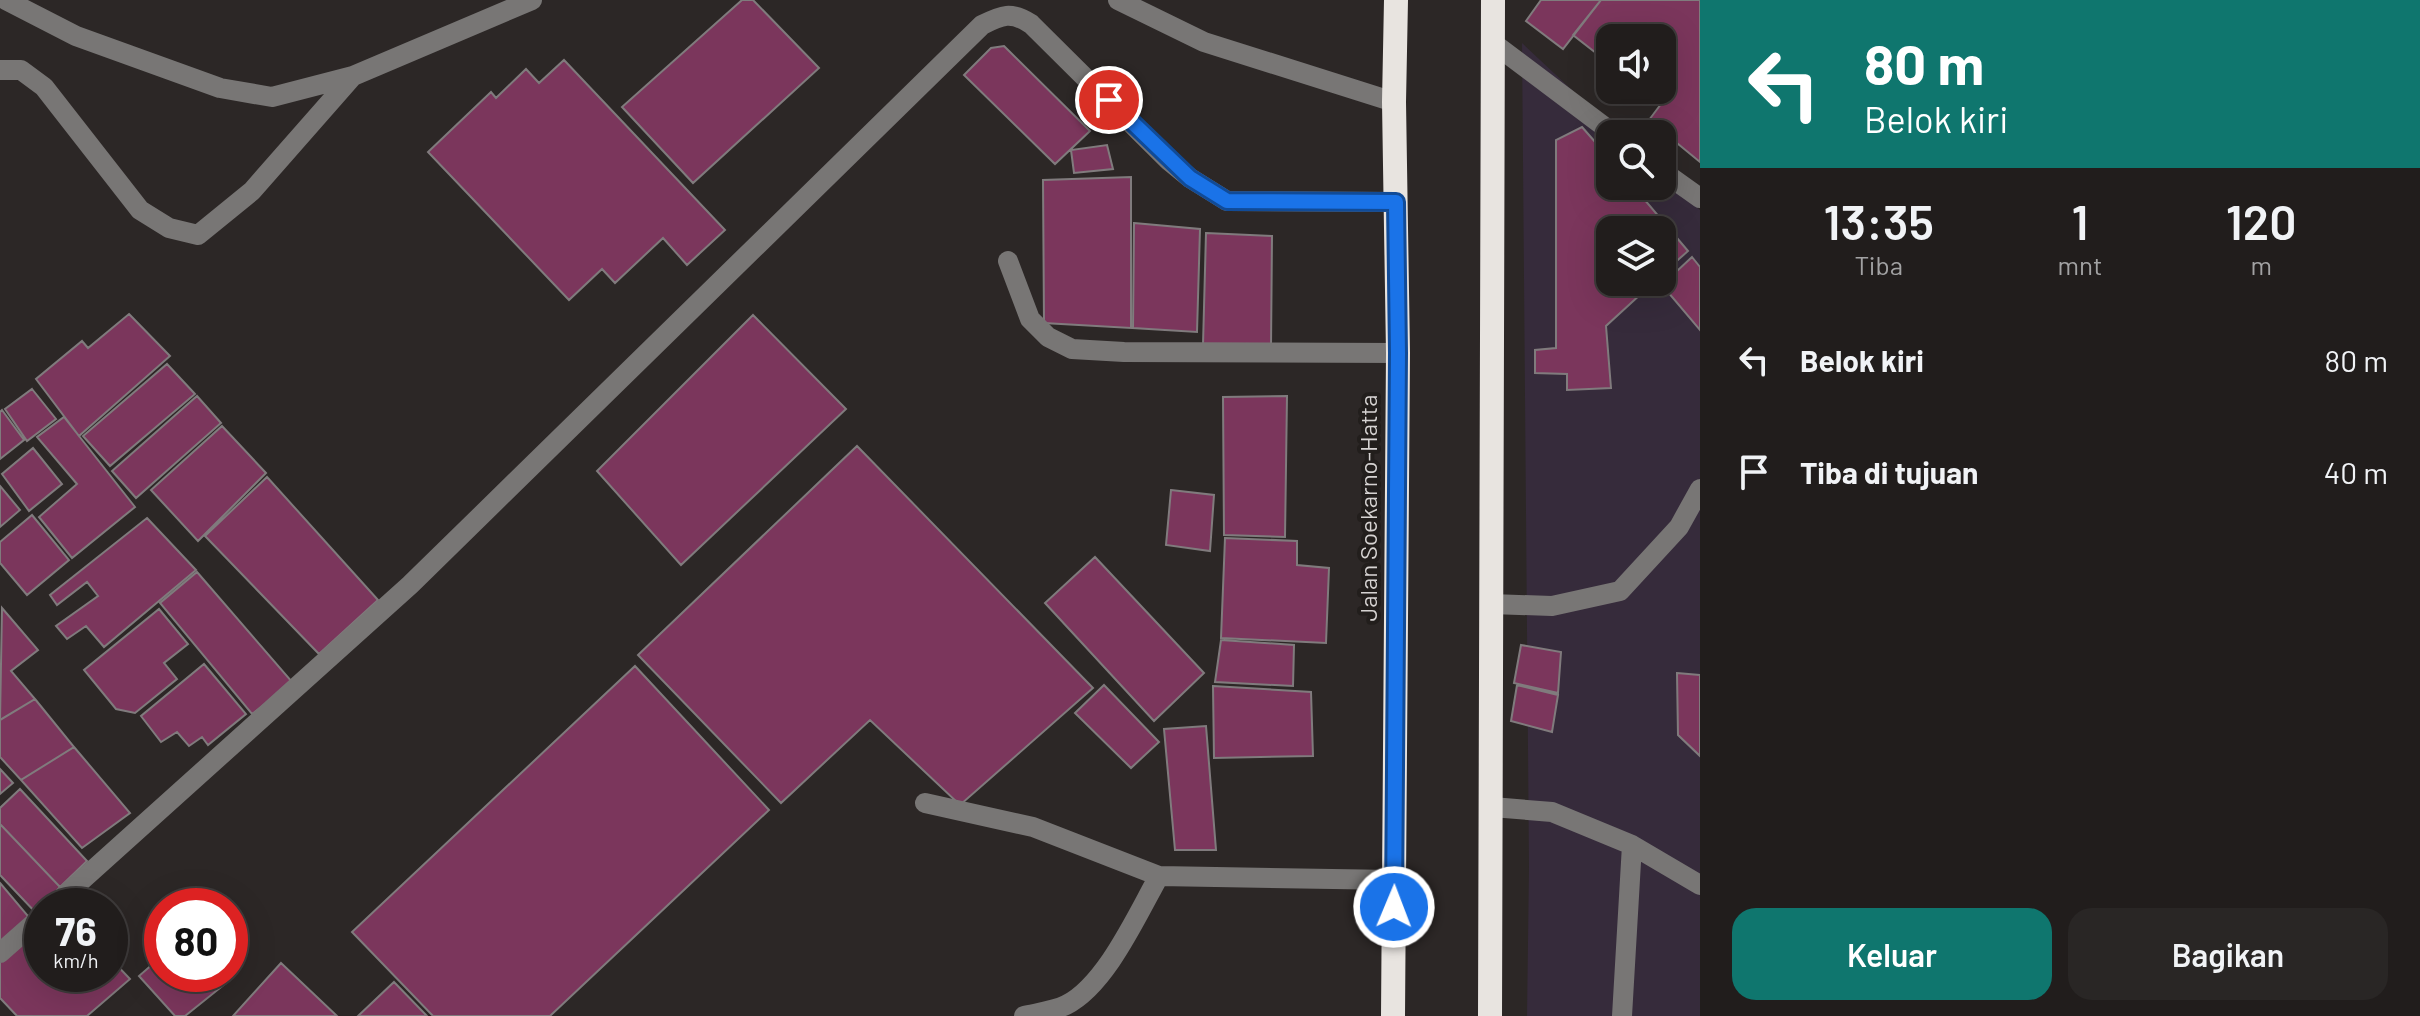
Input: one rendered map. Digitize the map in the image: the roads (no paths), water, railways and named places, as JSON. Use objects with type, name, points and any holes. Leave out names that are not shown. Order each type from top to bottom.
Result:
[{"type":"highway","name":"Jalan Soekarno-Hatta","points":[[1393,1016],[1398,353],[1394,102],[1396,0]]},
{"type":"highway","points":[[1490,1016],[1493,0]]},
{"type":"street","points":[[6,0],[76,36],[220,88],[272,97],[353,76],[532,0]]},
{"type":"street","points":[[1118,0],[1204,42],[1394,102]]},
{"type":"street","points":[[73,888],[410,585],[982,25],[1003,14],[1017,15],[1031,24],[1168,160],[1227,201],[1396,202]]},
{"type":"street","points":[[1493,43],[1596,120]]},
{"type":"street","points":[[0,70],[21,70],[44,87],[140,210],[169,228],[198,235],[252,191],[353,76]]},
{"type":"street","points":[[1676,181],[1700,198]]},
{"type":"street","points":[[1008,261],[1030,319],[1048,337],[1072,349],[1398,353]]},
{"type":"street","points":[[1491,604],[1552,606],[1620,591],[1679,527],[1700,489]]},
{"type":"street","points":[[925,803],[1033,827],[1159,876],[1395,880]]},
{"type":"street","points":[[1492,807],[1552,812],[1632,845],[1700,885]]},
{"type":"street","points":[[1622,1016],[1632,845]]},
{"type":"street","points":[[1024,1016],[1066,1005],[1097,980],[1120,947],[1159,876]]},
{"type":"street","points":[[0,953],[24,932]]}]
